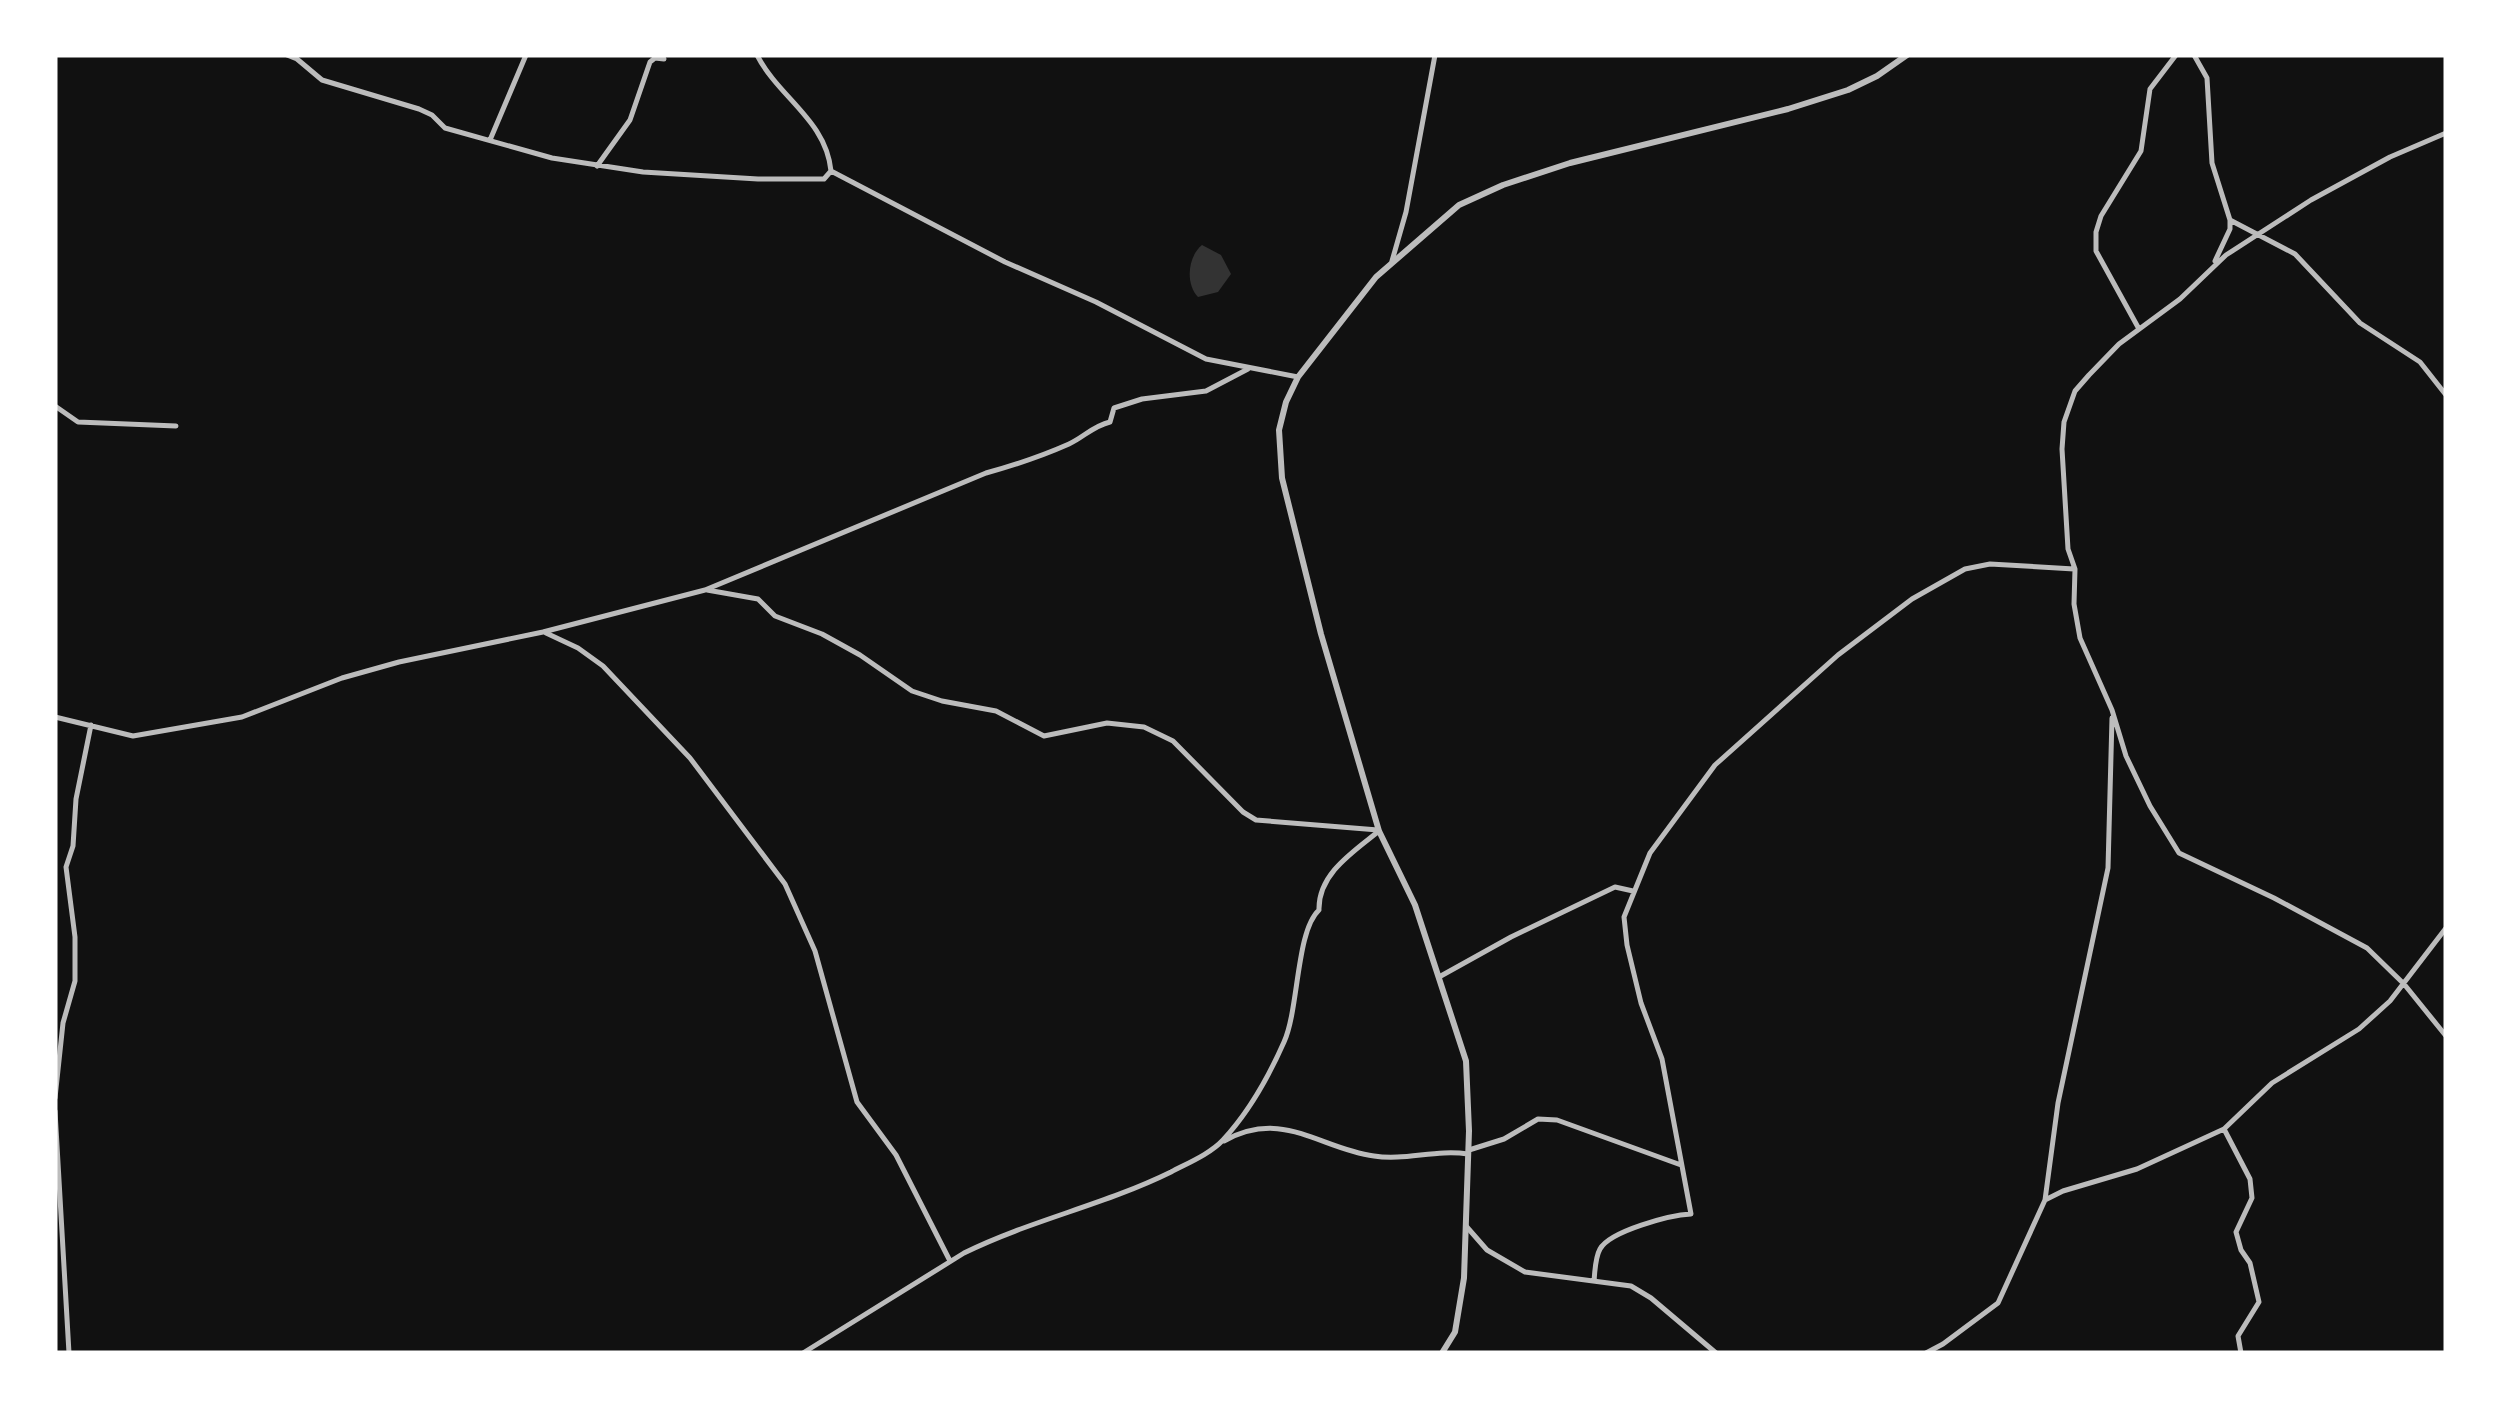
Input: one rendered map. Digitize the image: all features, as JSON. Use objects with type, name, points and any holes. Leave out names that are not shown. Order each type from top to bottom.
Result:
[{"type":"street","points":[[287,55],[322,80],[419,109],[445,128],[552,158],[657,173],[806,180],[824,179],[831,172]]},
{"type":"street","points":[[490,140],[526,55]]},
{"type":"street","points":[[757,55],[766,72],[792,97],[824,140],[831,172]]},
{"type":"street","points":[[1392,261],[1406,212],[1434,55]]},
{"type":"street","points":[[1442,1353],[1455,1332],[1464,1278],[1466,1061],[1415,905],[1379,830],[1321,634],[1282,478],[1279,430],[1286,402],[1298,378],[1392,261],[1459,205],[1503,185],[1570,163],[1818,100],[1877,76],[1907,55]]},
{"type":"street","points":[[2139,330],[2096,252],[2096,232],[2101,216],[2140,151],[2150,89],[2176,55]]},
{"type":"street","points":[[2194,55],[2202,64],[2210,94],[2212,163],[2230,220],[2230,229],[2210,269]]},
{"type":"street","points":[[597,166],[630,120],[650,62],[664,59]]},
{"type":"street","points":[[2446,133],[2390,156],[2237,246],[2180,299],[2119,344],[2075,391],[2064,422],[2062,449],[2068,548],[2075,570],[2074,604],[2080,638],[2134,773],[2179,853],[2367,948],[2404,984],[2446,1036]]},
{"type":"street","points":[[831,172],[1206,360],[1298,378]]},
{"type":"street","points":[[2230,220],[2295,254],[2360,323],[2420,362],[2446,395]]},
{"type":"street","points":[[55,717],[133,736],[242,717],[342,678],[399,662],[543,632],[704,590],[986,473],[1033,460],[1074,442],[1095,426],[1110,422],[1114,408],[1142,399],[1206,391],[1248,369]]},
{"type":"street","points":[[55,406],[78,422],[176,426]]},
{"type":"street","points":[[1594,1281],[1598,1251],[1608,1238],[1691,1214],[1662,1059],[1626,945],[1624,917],[1650,853],[1715,764],[1838,655],[1912,599],[1965,569],[1990,564],[2075,570]]},
{"type":"street","points":[[704,590],[758,599],[776,616],[822,634],[912,691],[942,702],[996,710],[1044,736],[1107,723],[1144,727],[1159,733],[1173,741],[1243,812],[1256,820],[1379,830]]},
{"type":"street","points":[[543,632],[578,648],[604,666],[690,758],[785,884],[814,951],[857,1102],[896,1156],[950,1262]]},
{"type":"street","points":[[1926,1353],[1998,1302],[2045,1200],[2058,1103],[2108,868],[2112,710]]},
{"type":"street","points":[[55,1098],[63,1022],[75,981],[75,937],[66,867],[74,846],[76,799],[91,725]]},
{"type":"street","points":[[1221,1142],[1246,1110],[1286,1038],[1302,953],[1312,917],[1319,910],[1318,892],[1344,859],[1379,830]]},
{"type":"street","points":[[1437,978],[1615,887],[1633,891]]},
{"type":"street","points":[[2045,1200],[2137,1169],[2224,1128],[2272,1083],[2359,1029],[2390,1001],[2446,928]]},
{"type":"street","points":[[55,1111],[70,1353]]},
{"type":"street","points":[[803,1353],[989,1241],[1143,1186],[1238,1133],[1282,1130],[1315,1136],[1377,1157],[1468,1152],[1504,1139],[1538,1120],[1557,1120],[1681,1165]]},
{"type":"street","points":[[2224,1128],[2250,1178],[2252,1198],[2236,1232],[2250,1263],[2259,1302],[2238,1336],[2240,1353]]},
{"type":"street","points":[[1464,1224],[1486,1250],[1525,1272],[1631,1286],[1716,1353]]},
{"type":"street","points":[[1915,1352],[1943,1344]]},
{"type":"shaded area","points":[[1202,245],[1221,255],[1231,274],[1218,292],[1198,297],[1191,285],[1190,270]]}]
